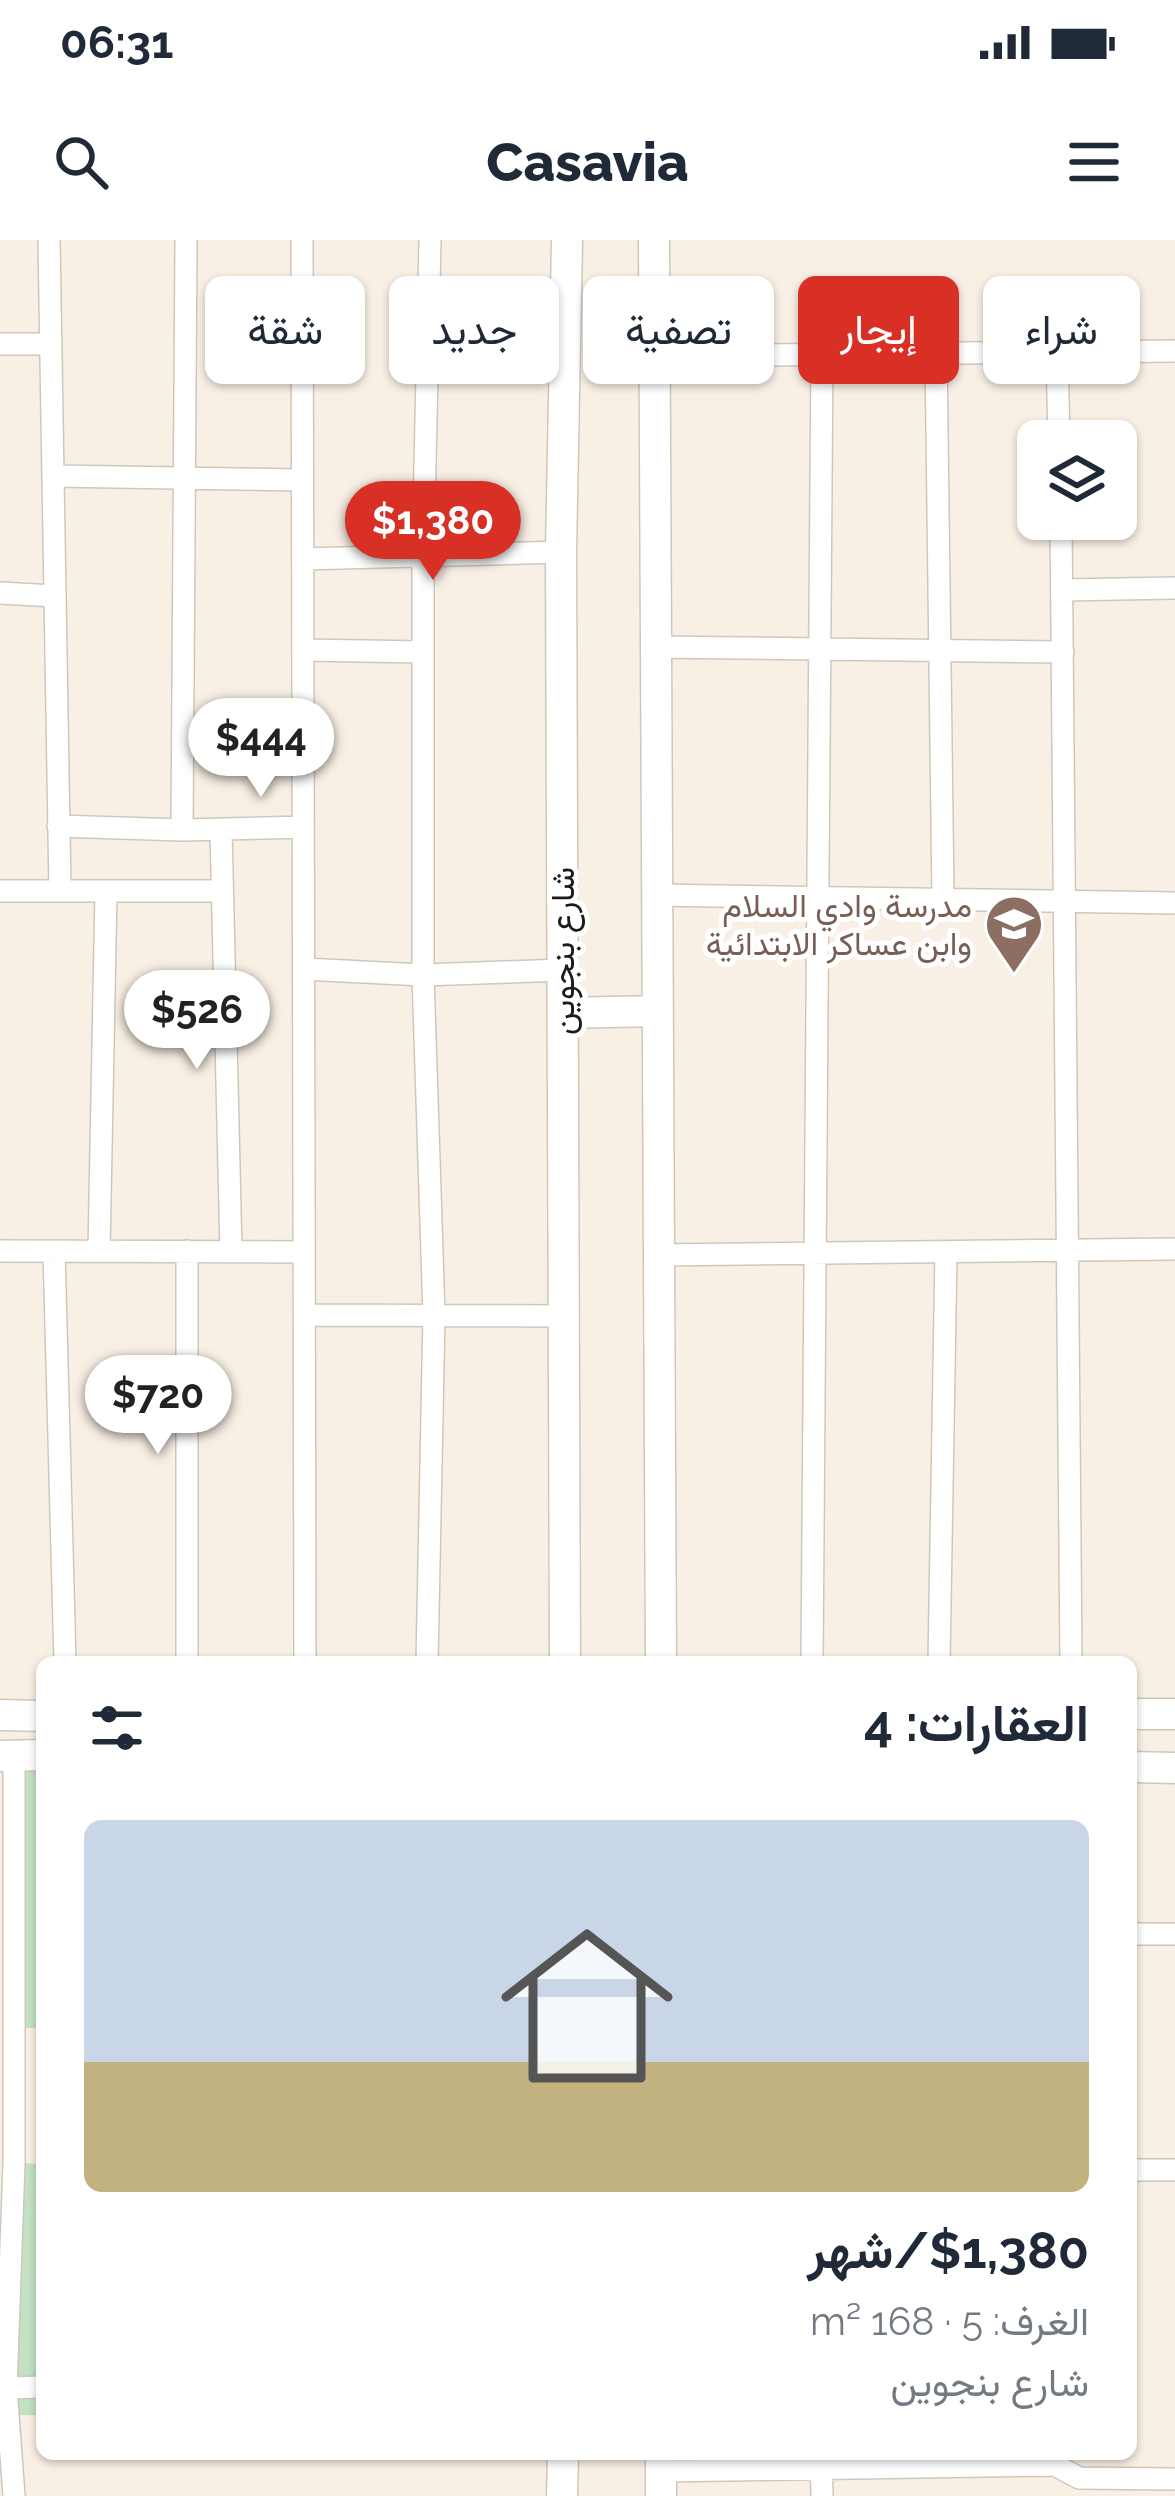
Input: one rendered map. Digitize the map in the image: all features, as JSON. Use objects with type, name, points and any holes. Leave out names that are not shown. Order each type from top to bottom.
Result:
[{"type":"street","points":[[50,240],[60,891]]},
{"type":"street","points":[[182,830],[186,240]]},
{"type":"street","points":[[302,240],[305,1656]]},
{"type":"street","points":[[427,1656],[434,1316],[423,975],[422,555],[430,240]]},
{"type":"street","name":"شارع بنجوين","points":[[565,1656],[561,552],[567,240]]},
{"type":"street","points":[[653,276],[654,240]]},
{"type":"street","points":[[0,344],[51,344]]},
{"type":"street","points":[[1140,351],[1175,351]]},
{"type":"street","points":[[652,384],[661,1656]]},
{"type":"street","points":[[812,1656],[822,384]]},
{"type":"street","points":[[936,384],[943,899]]},
{"type":"street","points":[[1058,384],[1059,420]]},
{"type":"street","points":[[53,476],[302,480]]},
{"type":"street","points":[[1062,540],[1071,1656]]},
{"type":"street","points":[[303,559],[561,552]]},
{"type":"street","points":[[1063,590],[1175,588]]},
{"type":"street","points":[[0,592],[55,596]]},
{"type":"street","points":[[655,647],[1064,652]]},
{"type":"street","points":[[303,650],[423,652]]},
{"type":"street","points":[[58,826],[303,827]]},
{"type":"street","points":[[221,830],[231,1252]]},
{"type":"street","points":[[0,891],[220,892]]},
{"type":"street","points":[[99,1251],[106,891]]},
{"type":"street","points":[[656,895],[1175,903]]},
{"type":"street","points":[[304,969],[423,975],[562,970]]},
{"type":"street","points":[[562,1013],[657,1011]]},
{"type":"street","points":[[0,1250],[304,1252]]},
{"type":"street","points":[[658,1255],[1175,1250]]},
{"type":"street","points":[[54,1251],[65,1656]]},
{"type":"street","points":[[187,1251],[187,1656]]},
{"type":"street","points":[[939,1656],[946,1252]]},
{"type":"street","points":[[304,1315],[564,1316]]},
{"type":"street","points":[[1137,1714],[1175,1714]]},
{"type":"street","points":[[0,1715],[36,1717]]},
{"type":"street","points":[[14,2496],[7,2472],[6,2388],[19,1756]]},
{"type":"street","points":[[1137,1767],[1175,1768]]},
{"type":"street","points":[[1137,1934],[1175,1934]]},
{"type":"street","points":[[1137,2170],[1175,2170]]},
{"type":"street","points":[[6,2388],[36,2387]]},
{"type":"street","points":[[562,2460],[562,2496]]},
{"type":"street","points":[[661,2474],[821,2461],[1055,2460],[1079,2487],[1175,2480]]},
{"type":"street","points":[[821,2461],[822,2496]]},
{"type":"green space","points":[[12,1763],[36,1763],[36,2028],[12,2028]]},
{"type":"green space","points":[[14,2163],[36,2164],[36,2415],[14,2415]]},
{"type":"place","name":"مدرسة وادي السلام وابن عساكر الابتدائية","points":[[1014,975]]}]
